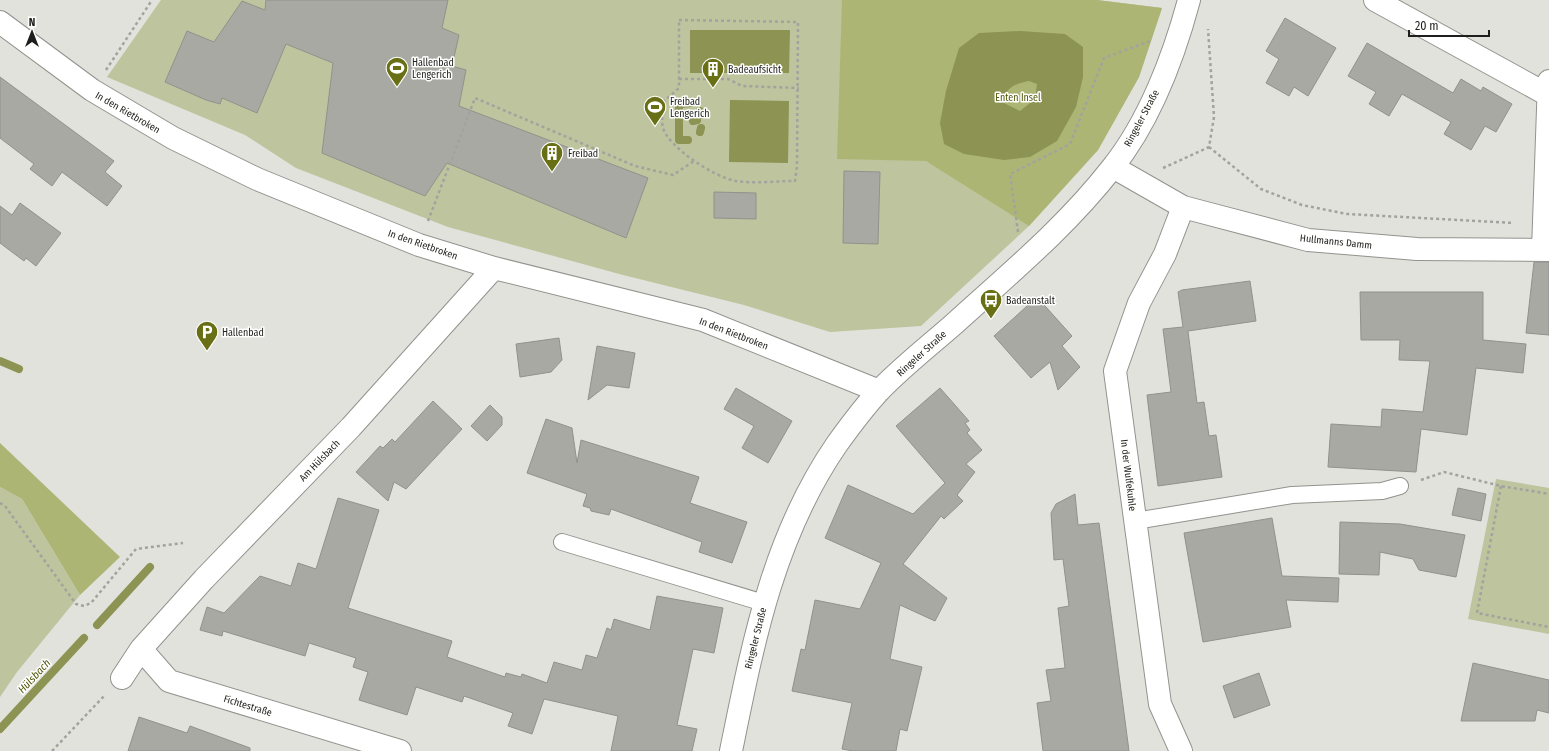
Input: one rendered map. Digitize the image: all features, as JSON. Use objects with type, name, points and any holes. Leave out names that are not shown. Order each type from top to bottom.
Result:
[{"type":"street","name":"Ringeler Straße","points":[[731,751],[746,675],[764,603],[786,538],[808,491],[837,444],[880,391],[1022,264],[1082,204],[1113,167],[1133,136],[1153,98],[1182,29],[1189,0]]},
{"type":"street","points":[[1375,0],[1548,87],[1546,250]]},
{"type":"street","name":"In den Rietbroken","points":[[0,22],[92,90],[173,138],[257,179],[418,245],[494,268],[703,320],[880,391]]},
{"type":"street","name":"Hullmanns Damm","points":[[1113,167],[1182,207],[1308,240],[1417,249],[1546,250]]},
{"type":"street","name":"In der Wulfekuhle","points":[[1181,751],[1160,704],[1116,371],[1139,303],[1165,254],[1182,207]]},
{"type":"street","name":"Am Hülsbach","points":[[141,649],[204,579],[351,427],[494,268]]},
{"type":"street","points":[[122,678],[141,649]]},
{"type":"street","name":"Fichtestraße","points":[[141,649],[169,681],[400,751]]},
{"type":"lane","points":[[1135,521],[1292,495],[1382,491],[1400,486]]},
{"type":"lane","points":[[562,542],[764,603]]},
{"type":"path","points":[[92,90],[152,0]]},
{"type":"path","points":[[679,20],[798,22],[799,88],[797,166],[795,181],[736,181],[720,176],[694,161],[675,144],[663,128],[662,103],[679,88],[679,20]]},
{"type":"path","points":[[1208,24],[1214,117],[1209,147]]},
{"type":"path","points":[[1022,264],[1010,174],[1070,144],[1104,58],[1182,29]]},
{"type":"path","points":[[679,79],[728,79],[742,86],[799,88]]},
{"type":"path","points":[[425,227],[475,98],[635,166],[673,175],[694,161]]},
{"type":"path","points":[[1140,184],[1158,170],[1209,147]]},
{"type":"path","points":[[1209,147],[1261,189],[1302,205],[1347,214],[1420,220],[1508,222],[1532,229],[1546,250]]},
{"type":"path","points":[[1400,486],[1444,472],[1501,486],[1549,494]]},
{"type":"path","points":[[1501,486],[1477,613],[1549,627]]},
{"type":"path","points":[[0,503],[9,511],[76,604],[84,606],[91,603],[136,549],[183,543]]},
{"type":"path","points":[[52,751],[122,678]]},
{"type":"green space","name":"Enten Insel","points":[[161,0],[1097,0],[1162,8],[1139,77],[1098,150],[1029,226],[921,326],[830,332],[744,305],[623,275],[448,227],[296,168],[245,135],[107,77]]},
{"type":"green space","name":"Enten Insel","points":[[842,0],[1097,0],[1162,8],[1139,77],[1098,150],[1029,226],[926,161],[837,159]]},
{"type":"green space","points":[[0,443],[120,557],[80,595],[22,499],[0,487]]},
{"type":"green space","points":[[1496,479],[1549,488],[1549,634],[1468,619]]},
{"type":"green space","points":[[0,487],[22,499],[80,595],[17,672],[0,697]]},
{"type":"shaded area","points":[[690,30],[790,30],[789,73],[690,73]]},
{"type":"shaded area","points":[[1020,31],[1065,34],[1083,47],[1083,77],[1076,107],[1057,141],[1030,157],[1004,160],[964,154],[944,144],[940,123],[946,91],[959,48],[979,33]],"holes":[[[1029,81],[1037,84],[1035,99],[1020,111],[1002,102],[1006,93],[1015,85]]]},
{"type":"shaded area","points":[[730,100],[789,101],[788,163],[729,162]]},
{"type":"building","name":"Hallenbad Lengerich","points":[[266,0],[448,0],[442,28],[459,35],[452,66],[466,70],[459,106],[648,178],[626,238],[447,163],[425,196],[322,153],[333,63],[286,44],[257,113],[222,98],[220,104],[206,100],[165,82],[187,31],[214,42],[242,1],[265,10]]},
{"type":"building","points":[[1285,18],[1336,48],[1308,96],[1294,87],[1289,96],[1266,83],[1279,59],[1266,51]]},
{"type":"building","points":[[1367,43],[1453,93],[1461,79],[1481,91],[1483,87],[1512,104],[1496,132],[1485,126],[1471,150],[1444,134],[1451,122],[1402,94],[1389,116],[1369,104],[1376,92],[1348,76]]},
{"type":"building","points":[[0,77],[114,161],[105,172],[122,186],[107,206],[62,172],[52,186],[30,169],[34,164],[0,138]]},
{"type":"building","points":[[844,171],[880,172],[878,244],[843,243]]},
{"type":"building","points":[[714,192],[756,193],[756,219],[714,218]]},
{"type":"building","points":[[20,203],[61,233],[36,266],[26,258],[24,261],[0,243],[0,206],[12,215]]},
{"type":"building","points":[[1534,262],[1549,262],[1549,335],[1526,333]]},
{"type":"building","points":[[1250,281],[1256,321],[1188,331],[1197,403],[1204,402],[1209,436],[1216,435],[1222,477],[1158,486],[1147,395],[1171,392],[1163,329],[1183,327],[1178,292],[1182,290]]},
{"type":"building","points":[[1360,292],[1483,292],[1483,340],[1526,344],[1523,373],[1476,368],[1467,435],[1421,429],[1416,472],[1328,467],[1331,424],[1381,427],[1382,409],[1423,412],[1430,361],[1399,360],[1400,340],[1361,340]]},
{"type":"building","points":[[1037,297],[1072,336],[1062,346],[1080,367],[1058,390],[1050,362],[1031,378],[994,336]]},
{"type":"building","points":[[559,338],[562,360],[551,372],[520,377],[516,344]]},
{"type":"building","points":[[597,346],[635,353],[629,388],[607,385],[588,400]]},
{"type":"building","points":[[736,388],[792,421],[768,463],[742,448],[754,426],[724,409]]},
{"type":"building","points":[[940,388],[969,421],[965,423],[970,430],[967,433],[982,450],[966,464],[975,472],[957,495],[963,501],[944,519],[941,516],[903,564],[947,598],[935,621],[900,605],[890,659],[922,667],[907,731],[900,729],[896,751],[853,751],[842,749],[852,703],[792,691],[801,649],[805,650],[815,600],[860,609],[881,563],[825,538],[848,485],[913,514],[945,483],[896,426]]},
{"type":"building","points":[[433,401],[462,429],[406,489],[394,482],[388,501],[356,472],[380,446],[383,448],[392,439],[395,442]]},
{"type":"building","points":[[490,405],[502,417],[502,425],[487,441],[471,426]]},
{"type":"building","points":[[546,419],[572,428],[577,463],[581,440],[699,477],[690,503],[747,522],[732,563],[699,552],[702,542],[611,509],[609,515],[591,511],[590,508],[583,506],[587,494],[527,473]]},
{"type":"building","points":[[1458,488],[1486,494],[1481,521],[1452,515]]},
{"type":"building","points":[[1075,494],[1078,525],[1099,523],[1129,751],[1043,751],[1037,703],[1051,701],[1046,670],[1065,668],[1058,608],[1069,606],[1063,559],[1054,560],[1051,513],[1056,504]]},
{"type":"building","points":[[338,498],[379,510],[348,608],[452,641],[447,657],[505,677],[506,673],[521,677],[522,674],[547,683],[554,662],[582,670],[586,655],[597,658],[607,628],[611,630],[614,619],[650,630],[657,596],[723,608],[714,653],[693,649],[677,725],[697,729],[692,751],[611,751],[618,716],[544,699],[532,734],[508,726],[513,713],[464,696],[462,702],[416,687],[407,715],[359,700],[368,672],[353,667],[356,658],[309,643],[305,656],[223,631],[222,636],[200,630],[207,607],[224,613],[260,576],[291,586],[298,563],[316,569]]},
{"type":"building","points":[[1272,518],[1282,576],[1339,578],[1338,602],[1286,600],[1291,627],[1203,642],[1184,533]]},
{"type":"building","points":[[1340,522],[1400,524],[1465,535],[1456,577],[1419,570],[1413,559],[1380,552],[1379,575],[1339,574]]},
{"type":"building","points":[[1473,663],[1549,680],[1549,713],[1537,710],[1535,721],[1461,721]]},
{"type":"building","points":[[1259,673],[1270,705],[1234,718],[1223,686]]},
{"type":"building","points":[[139,717],[187,733],[190,726],[250,748],[250,751],[128,751]]},
{"type":"waterway","points":[[688,140],[679,140],[679,104],[691,103]]},
{"type":"waterway","points":[[700,111],[701,115]]},
{"type":"waterway","points":[[693,121],[697,120]]},
{"type":"waterway","points":[[700,132],[701,128]]},
{"type":"waterway","points":[[0,361],[19,369]]},
{"type":"waterway","name":"Hülsbach","points":[[97,625],[150,567]]},
{"type":"waterway","name":"Hülsbach","points":[[0,729],[84,638]]},
{"type":"place","name":"Hallenbad Lengerich","points":[[397,88]]},
{"type":"place","name":"Badeaufsicht","points":[[713,88]]},
{"type":"place","name":"Freibad Lengerich","points":[[655,126]]},
{"type":"place","name":"Freibad","points":[[552,172]]},
{"type":"place","name":"Badeanstalt","points":[[991,320]]},
{"type":"place","name":"Hallenbad","points":[[207,352]]}]
